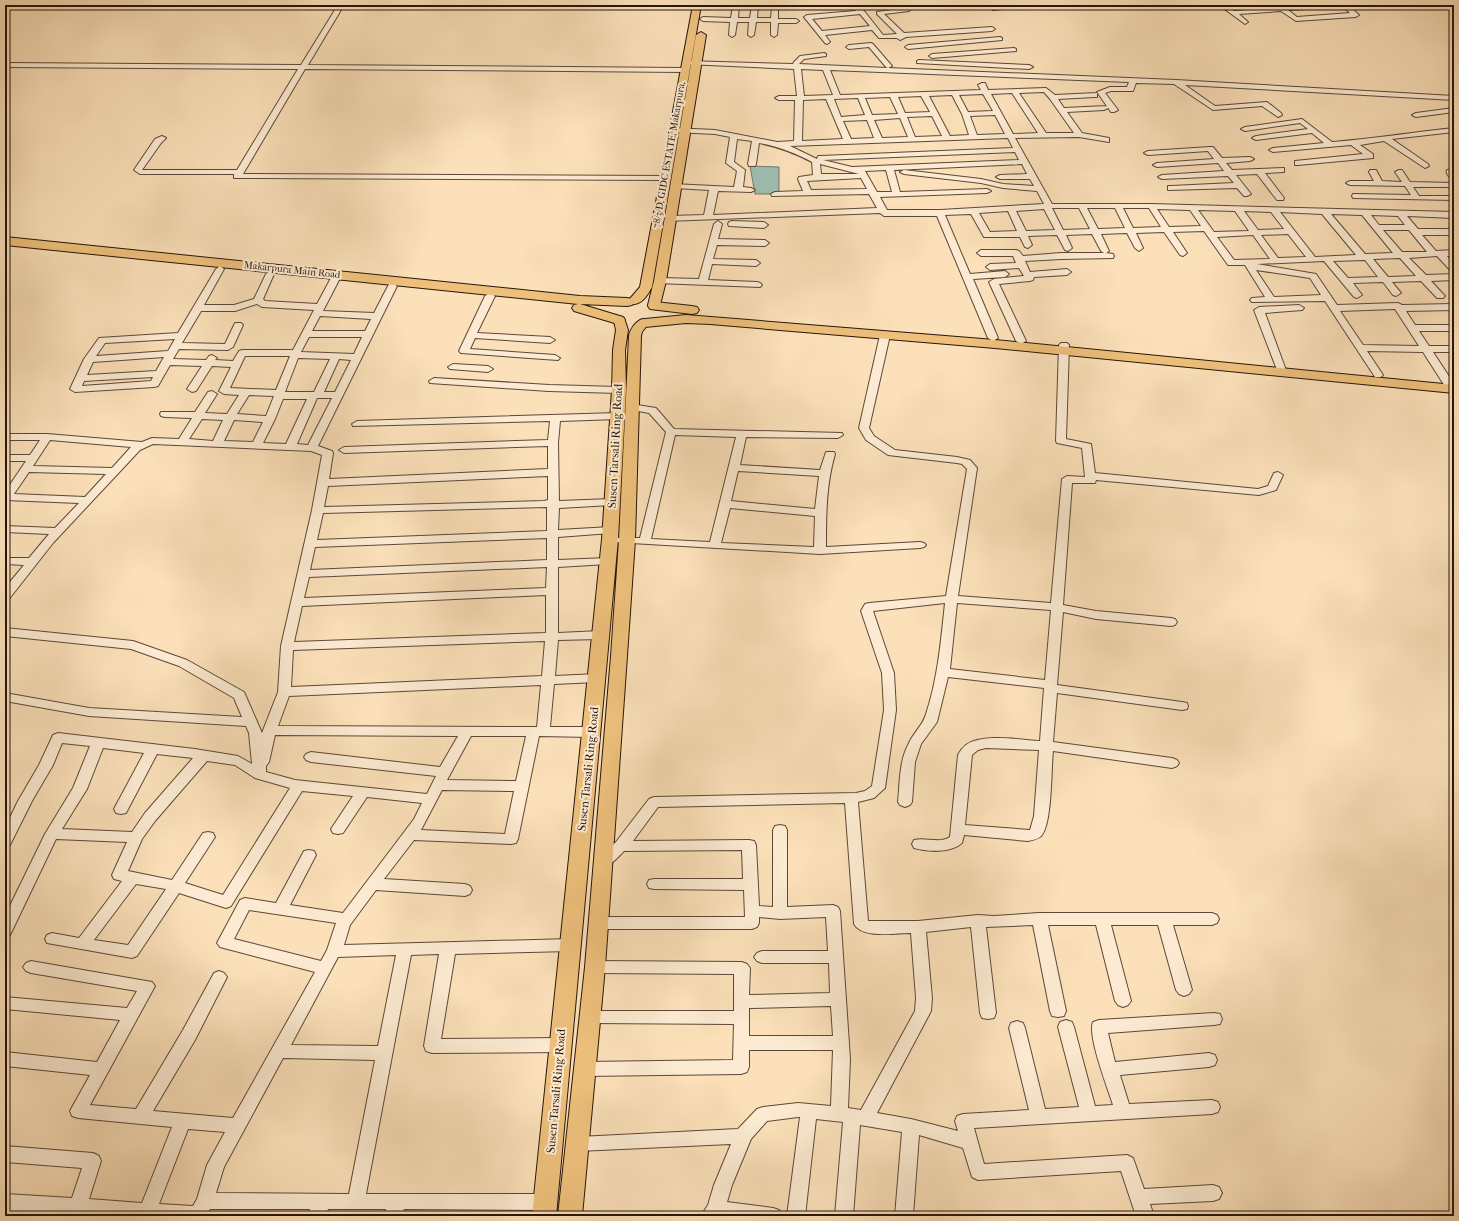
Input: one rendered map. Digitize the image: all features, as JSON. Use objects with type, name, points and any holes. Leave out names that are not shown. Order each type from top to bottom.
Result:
[{"type":"highway","name":"Makarpura Main Road","points":[[5,241],[577,304]]},
{"type":"highway","name":"Makarpura Main Road","points":[[5,248],[577,304]]},
{"type":"highway","points":[[577,304],[631,302],[655,306],[1021,341],[1064,348]]},
{"type":"highway","points":[[619,321],[614,317],[613,310],[616,307],[631,302]]},
{"type":"highway","points":[[577,304],[630,324],[686,319],[710,320],[1064,348],[1452,385]]},
{"type":"highway","points":[[644,323],[651,321],[659,315],[659,311],[655,306]]},
{"type":"highway","points":[[1280,369],[1378,375],[1452,385]]},
{"type":"main road","name":"78/3/D, GIDC ESTATE, Makarpura,","points":[[631,302],[642,294],[646,287],[697,5]]},
{"type":"main road","name":"78/3/D, GIDC ESTATE, Makarpura,","points":[[655,306],[698,60],[706,5]]},
{"type":"main road","name":"Susen Tarsali Ring Road","points":[[575,1215],[578,1144],[604,861],[616,537],[624,411],[619,390],[619,350],[622,330],[619,321]]},
{"type":"main road","name":"Susen Tarsali Ring Road","points":[[545,1209],[608,561],[616,537],[612,502],[635,333],[644,323]]},
{"type":"street","points":[[341,5],[238,176],[665,178]]},
{"type":"street","points":[[732,35],[736,5]]},
{"type":"street","points":[[751,35],[755,5]]},
{"type":"street","points":[[850,5],[871,9]]},
{"type":"street","points":[[1045,5],[1051,5]]},
{"type":"street","points":[[1223,6],[1238,5]]},
{"type":"street","points":[[1280,7],[1296,19],[1356,15],[1344,5]]},
{"type":"street","points":[[1363,5],[1370,7],[1402,5]]},
{"type":"street","points":[[1444,5],[1454,6]]},
{"type":"street","points":[[774,35],[775,20],[781,6]]},
{"type":"street","points":[[1223,6],[1245,22]]},
{"type":"street","points":[[1233,13],[1280,7],[1322,6]]},
{"type":"street","points":[[802,11],[831,8]]},
{"type":"street","points":[[827,42],[807,17],[871,9],[907,8],[879,13],[903,36]]},
{"type":"street","points":[[993,8],[1012,8]]},
{"type":"street","points":[[871,9],[865,20],[881,37],[992,29]]},
{"type":"street","points":[[827,15],[841,31],[849,44],[871,45],[888,66]]},
{"type":"street","points":[[703,19],[796,21]]},
{"type":"street","points":[[820,33],[874,28]]},
{"type":"street","points":[[903,36],[900,37],[910,50],[1000,39]]},
{"type":"street","points":[[818,47],[827,60],[826,66],[838,119],[848,142]]},
{"type":"street","points":[[922,67],[916,57],[1014,50]]},
{"type":"street","points":[[798,144],[800,98],[796,65],[802,57],[824,55]]},
{"type":"street","points":[[5,65],[303,66],[686,63],[698,60],[826,66],[1030,67]]},
{"type":"street","points":[[826,66],[922,67],[1104,75],[1452,97]]},
{"type":"street","points":[[922,67],[977,74],[1176,82],[1452,97]]},
{"type":"street","points":[[977,74],[996,113],[1040,189],[1068,248]]},
{"type":"street","points":[[1114,110],[1101,92],[1110,89],[1130,89],[1134,80]]},
{"type":"street","points":[[1176,82],[1212,108],[1264,104],[1278,115]]},
{"type":"street","points":[[779,98],[1046,90],[1053,97],[1079,135]]},
{"type":"street","points":[[1014,91],[1044,136]]},
{"type":"street","points":[[954,93],[966,114],[974,137]]},
{"type":"street","points":[[924,94],[947,138]]},
{"type":"street","points":[[893,95],[921,166]]},
{"type":"street","points":[[1053,97],[1094,95]]},
{"type":"street","points":[[861,96],[879,141]]},
{"type":"street","points":[[1452,97],[1454,103]]},
{"type":"street","points":[[1061,110],[1104,108]]},
{"type":"street","points":[[1416,115],[1454,110]]},
{"type":"street","points":[[1437,112],[1445,118]]},
{"type":"street","points":[[966,114],[996,113]]},
{"type":"street","points":[[838,119],[935,114]]},
{"type":"street","points":[[1245,129],[1302,121],[1331,144]]},
{"type":"street","points":[[674,130],[715,132],[777,144],[1079,135],[1106,140]]},
{"type":"street","points":[[1273,150],[1374,141],[1385,138],[1454,130]]},
{"type":"street","points":[[1256,138],[1314,131]]},
{"type":"street","points":[[734,136],[730,163],[741,170],[738,190]]},
{"type":"street","points":[[162,138],[158,141],[138,170],[140,172],[240,172]]},
{"type":"street","points":[[1385,138],[1425,169],[1435,185]]},
{"type":"street","points":[[752,164],[756,140]]},
{"type":"street","points":[[1298,163],[1370,156],[1353,143]]},
{"type":"street","points":[[777,144],[813,159],[862,172],[884,214],[940,213],[1048,206],[1151,206],[1239,185]]},
{"type":"street","points":[[1247,194],[1210,149],[1148,153],[1157,165],[1162,177],[1209,231],[1231,263],[1313,276],[1378,375]]},
{"type":"street","points":[[813,159],[1018,150]]},
{"type":"street","points":[[813,159],[817,177]]},
{"type":"street","points":[[1157,165],[1250,159]]},
{"type":"street","points":[[850,169],[1024,162]]},
{"type":"street","points":[[876,168],[890,170],[917,183],[987,191]]},
{"type":"street","points":[[890,170],[897,194]]},
{"type":"street","points":[[1162,177],[1281,170]]},
{"type":"street","points":[[1259,171],[1280,198]]},
{"type":"street","points":[[1373,172],[1380,184]]},
{"type":"street","points":[[1399,172],[1417,198]]},
{"type":"street","points":[[808,193],[802,179],[817,177],[864,176]]},
{"type":"street","points":[[1000,177],[1032,176]]},
{"type":"street","points":[[670,221],[708,218],[827,202],[873,193],[897,194],[917,183],[981,182],[1002,186],[1040,189]]},
{"type":"street","points":[[1350,183],[1454,185]]},
{"type":"street","points":[[675,186],[751,190]]},
{"type":"street","points":[[708,218],[714,188]]},
{"type":"street","points":[[775,194],[808,193],[827,202],[882,210]]},
{"type":"street","points":[[1356,196],[1454,198]]},
{"type":"street","points":[[1181,199],[1237,208],[1400,212],[1454,215]]},
{"type":"street","points":[[1024,268],[1061,256],[1108,254],[1082,206]]},
{"type":"street","points":[[1118,206],[1140,248]]},
{"type":"street","points":[[1151,206],[1183,253]]},
{"type":"street","points":[[1237,208],[1276,261]]},
{"type":"street","points":[[1011,209],[1028,246]]},
{"type":"street","points":[[1273,209],[1312,259]]},
{"type":"street","points":[[974,211],[987,235],[1167,229],[1255,233],[1290,231]]},
{"type":"street","points":[[1324,211],[1396,293]]},
{"type":"street","points":[[1364,212],[1401,255],[1440,296]]},
{"type":"street","points":[[1400,212],[1414,230],[1454,269]]},
{"type":"street","points":[[940,213],[992,338]]},
{"type":"street","points":[[670,221],[764,225]]},
{"type":"street","points":[[703,282],[715,242],[718,224]]},
{"type":"street","points":[[1377,228],[1454,232]]},
{"type":"street","points":[[715,242],[764,243]]},
{"type":"street","points":[[982,253],[1014,252],[1018,254],[1030,278],[994,282],[1021,341]]},
{"type":"street","points":[[1231,263],[1454,253]]},
{"type":"street","points":[[1326,258],[1357,295]]},
{"type":"street","points":[[709,262],[756,263]]},
{"type":"street","points":[[1249,266],[1272,300]]},
{"type":"street","points":[[965,272],[1024,268],[1067,272]]},
{"type":"street","points":[[182,336],[102,340],[89,359],[81,378],[160,374],[171,354],[182,336],[220,269]]},
{"type":"street","points":[[259,300],[258,299],[270,274]]},
{"type":"street","points":[[1346,281],[1454,277]]},
{"type":"street","points":[[256,446],[270,418],[295,354],[334,280]]},
{"type":"street","points":[[660,281],[757,285]]},
{"type":"street","points":[[312,448],[392,286]]},
{"type":"street","points":[[490,296],[464,352],[555,358]]},
{"type":"street","points":[[1255,300],[1328,298]]},
{"type":"street","points":[[198,308],[235,308],[259,300]]},
{"type":"street","points":[[259,300],[262,304],[377,316]]},
{"type":"street","points":[[1335,308],[1398,306],[1399,308],[1454,307]]},
{"type":"street","points":[[1280,369],[1259,310],[1299,308]]},
{"type":"street","points":[[1399,308],[1452,385]]},
{"type":"street","points":[[89,359],[171,354],[218,347],[228,347],[238,325]]},
{"type":"street","points":[[1412,328],[1454,328]]},
{"type":"street","points":[[305,334],[368,334]]},
{"type":"street","points":[[472,335],[550,340]]},
{"type":"street","points":[[885,335],[864,428],[870,438],[892,453],[956,460],[966,462],[972,468],[942,672],[930,722],[915,743],[908,762],[905,802]]},
{"type":"street","points":[[192,389],[218,347]]},
{"type":"street","points":[[958,829],[1028,836],[1036,834],[1038,831],[1041,816],[1067,479],[1091,481],[1087,446],[1061,442],[1064,348]]},
{"type":"street","points":[[1361,348],[1454,349]]},
{"type":"street","points":[[338,395],[224,391],[242,353],[357,357]]},
{"type":"street","points":[[171,354],[209,362],[236,364]]},
{"type":"street","points":[[481,384],[495,354]]},
{"type":"street","points":[[290,447],[336,356]]},
{"type":"street","points":[[453,367],[488,369]]},
{"type":"street","points":[[434,381],[549,388],[619,390]]},
{"type":"street","points":[[217,444],[230,417],[246,392]]},
{"type":"street","points":[[182,442],[212,394]]},
{"type":"street","points":[[356,424],[555,417],[652,410],[671,432],[838,435]]},
{"type":"street","points":[[165,414],[270,418]]},
{"type":"street","points":[[410,835],[511,840],[522,786],[538,732],[547,681],[552,636],[553,443],[555,417]]},
{"type":"street","points":[[646,541],[671,432]]},
{"type":"street","points":[[715,546],[742,434]]},
{"type":"street","points":[[5,437],[46,437],[143,445]]},
{"type":"street","points":[[6,497],[46,437]]},
{"type":"street","points":[[5,596],[9,585],[32,562],[58,531],[136,448],[152,441],[312,448],[328,453],[318,510],[287,646],[284,692],[266,741],[260,774]]},
{"type":"street","points":[[344,450],[553,443]]},
{"type":"street","points":[[820,551],[820,513],[824,473],[830,454]]},
{"type":"street","points":[[5,458],[32,458]]},
{"type":"street","points":[[734,468],[824,473]]},
{"type":"street","points":[[25,469],[115,471]]},
{"type":"street","points":[[323,483],[554,472]]},
{"type":"street","points":[[1090,476],[1259,492],[1272,488],[1278,475]]},
{"type":"street","points":[[6,497],[88,500]]},
{"type":"street","points":[[318,510],[546,504],[551,502],[553,505],[612,502]]},
{"type":"street","points":[[725,504],[820,513]]},
{"type":"street","points":[[5,529],[58,531]]},
{"type":"street","points":[[310,544],[553,534],[616,537],[646,541],[715,546],[820,551],[920,545]]},
{"type":"street","points":[[5,561],[32,562]]},
{"type":"street","points":[[303,574],[608,561]]},
{"type":"street","points":[[297,602],[552,591]]},
{"type":"street","points":[[604,861],[621,846],[654,802],[851,798],[869,795],[878,788],[890,710],[888,673],[867,609],[872,606],[952,599],[1057,607],[1096,615],[1171,622]]},
{"type":"street","points":[[5,632],[133,645],[176,660],[239,695],[256,733],[260,774]]},
{"type":"street","points":[[287,646],[601,635]]},
{"type":"street","points":[[942,672],[1182,706]]},
{"type":"street","points":[[284,692],[597,678]]},
{"type":"street","points":[[5,697],[89,712],[251,722]]},
{"type":"street","points":[[270,730],[591,732]]},
{"type":"street","points":[[200,1210],[216,1165],[334,951],[343,923],[420,822],[444,772],[467,732]]},
{"type":"street","points":[[5,840],[46,765],[58,738],[238,761],[260,774],[298,786],[363,792],[435,792],[522,786]]},
{"type":"street","points":[[5,931],[52,834],[80,789],[98,743]]},
{"type":"street","points":[[919,844],[952,843],[957,839],[965,755],[967,750],[976,745],[986,743],[1046,746],[1172,763]]},
{"type":"street","points":[[122,809],[153,749]]},
{"type":"street","points":[[202,756],[150,817],[136,837],[119,875],[176,886],[226,902],[346,919]]},
{"type":"street","points":[[311,757],[444,772]]},
{"type":"street","points":[[226,902],[298,786]]},
{"type":"street","points":[[338,829],[363,792]]},
{"type":"street","points":[[851,798],[861,924],[868,928],[918,927],[978,921],[994,922],[1039,919],[1212,918]]},
{"type":"street","points":[[780,830],[780,913]]},
{"type":"street","points":[[52,834],[136,837]]},
{"type":"street","points":[[52,939],[132,952],[208,837]]},
{"type":"street","points":[[598,923],[752,922],[750,845],[621,846]]},
{"type":"street","points":[[280,910],[310,855]]},
{"type":"street","points":[[83,944],[132,878]]},
{"type":"street","points":[[372,884],[465,890]]},
{"type":"street","points":[[654,884],[751,885]]},
{"type":"street","points":[[245,904],[225,943],[324,968]]},
{"type":"street","points":[[752,911],[780,913],[834,911],[842,1059],[853,1116],[844,1216]]},
{"type":"street","points":[[1039,919],[1058,1012]]},
{"type":"street","points":[[1102,919],[1124,1001]]},
{"type":"street","points":[[1164,919],[1184,990]]},
{"type":"street","points":[[978,921],[988,1013]]},
{"type":"street","points":[[853,1116],[923,1010],[924,998],[918,927]]},
{"type":"street","points":[[334,951],[570,945]]},
{"type":"street","points":[[448,948],[432,1046],[560,1045]]},
{"type":"street","points":[[356,1201],[405,950]]},
{"type":"street","points":[[762,957],[836,957]]},
{"type":"street","points":[[31,967],[147,986],[78,1111],[237,1126]]},
{"type":"street","points":[[585,1069],[740,1068],[742,968],[595,967]]},
{"type":"street","points":[[140,1116],[190,1035],[219,977]]},
{"type":"street","points":[[741,1002],[839,1000]]},
{"type":"street","points":[[5,1003],[131,1015]]},
{"type":"street","points":[[590,1017],[741,1018]]},
{"type":"street","points":[[1123,1112],[1099,1027],[1214,1019]]},
{"type":"street","points":[[1066,1027],[1089,1114]]},
{"type":"street","points":[[1017,1028],[1039,1117]]},
{"type":"street","points":[[741,1043],[841,1043]]},
{"type":"street","points":[[278,1051],[385,1053]]},
{"type":"street","points":[[5,1059],[101,1069]]},
{"type":"street","points":[[1110,1069],[1209,1060]]},
{"type":"street","points":[[1145,1216],[1127,1163],[978,1172],[963,1121],[1212,1107]]},
{"type":"street","points":[[773,1216],[713,1212],[743,1136],[763,1114],[798,1110],[853,1116],[911,1126],[970,1142]]},
{"type":"street","points":[[796,1216],[809,1112]]},
{"type":"street","points":[[146,1213],[183,1121]]},
{"type":"street","points":[[904,1216],[911,1126]]},
{"type":"street","points":[[578,1144],[743,1136]]},
{"type":"street","points":[[5,1154],[94,1161],[78,1211]]},
{"type":"street","points":[[1139,1197],[1213,1193]]},
{"type":"street","points":[[12,1207],[146,1213],[200,1210],[319,1209],[356,1201],[396,1209],[545,1209],[575,1215]]},
{"type":"shaded area","points":[[750,166],[779,167],[779,194],[755,194]]}]
